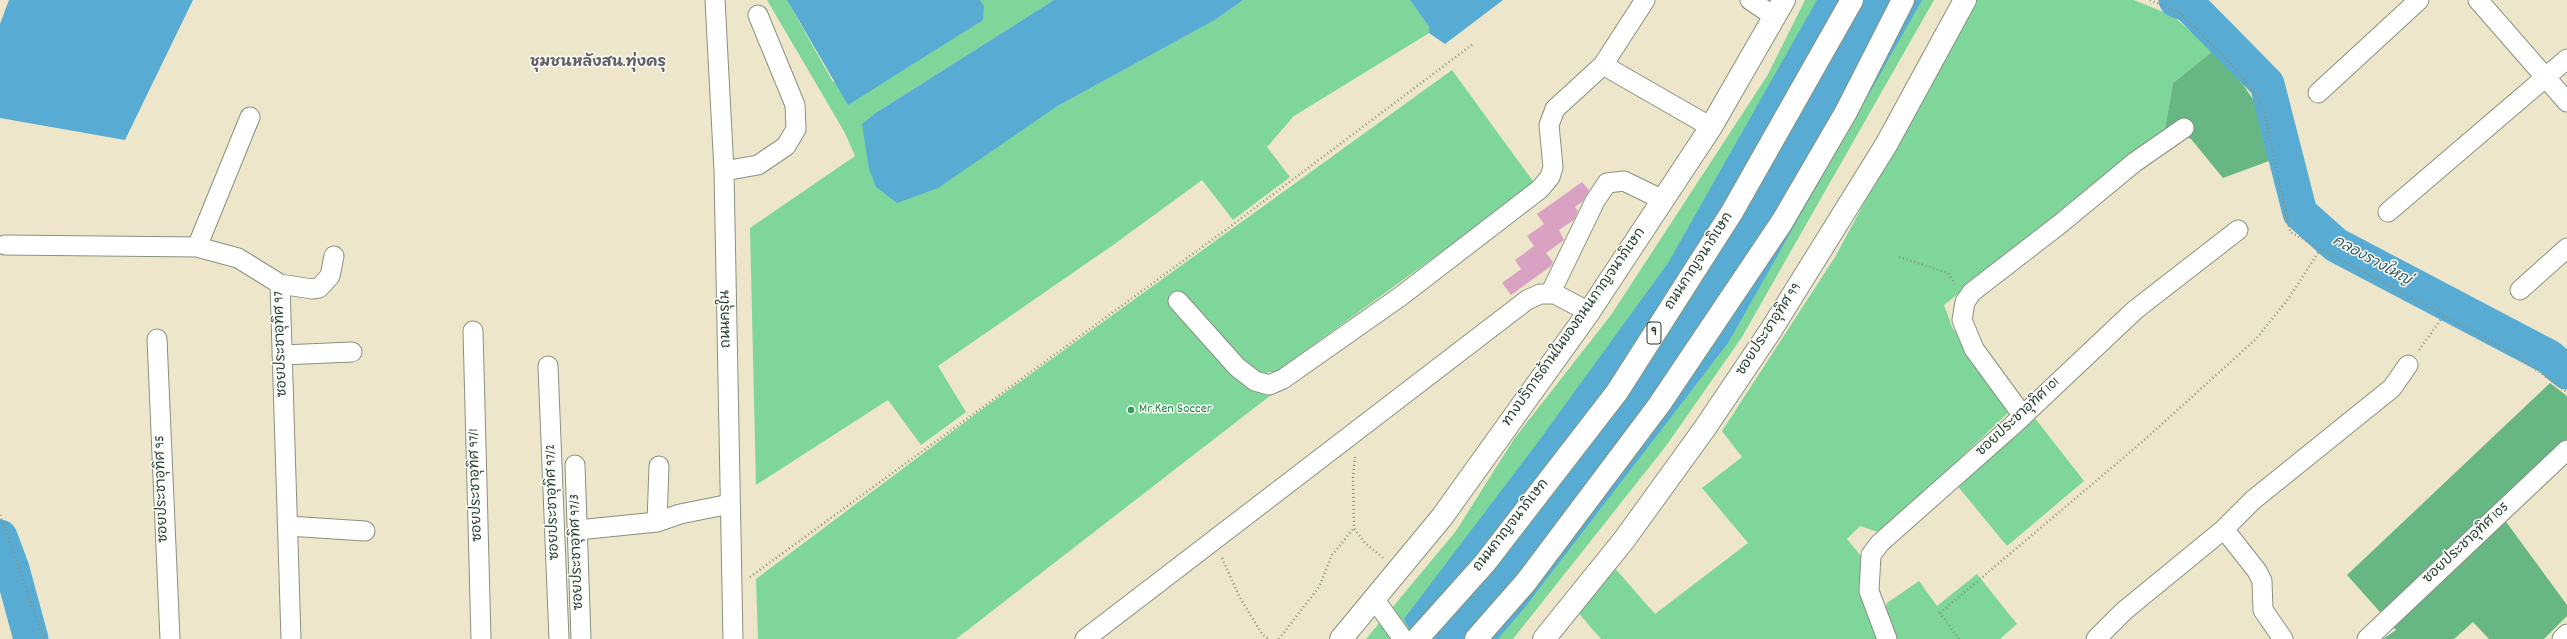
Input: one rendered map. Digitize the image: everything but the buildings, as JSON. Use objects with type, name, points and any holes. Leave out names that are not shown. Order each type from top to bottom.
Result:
[{"type":"main road","name":"ถนนกาญจนาภิเษก","points":[[1417,639],[1485,563],[1617,392],[1732,212],[1852,0]]},
{"type":"main road","points":[[1476,639],[1526,582],[1659,405],[1782,222],[1846,112],[1903,0]]},
{"type":"main road","name":"ซอยประชาอุทิศ 99","points":[[1544,639],[1624,540],[1705,428],[1771,330],[1886,145],[1965,0]]},
{"type":"main road","name":"ทางบริการด้านในของถนนกาญจนาภิเษก","points":[[1342,639],[1442,517],[1589,312],[1711,128],[1780,8]]},
{"type":"street","name":"ถนนครุใน","points":[[715,0],[724,171],[733,639]]},
{"type":"street","points":[[1178,301],[1237,367],[1255,381],[1269,385],[1283,379],[1401,296],[1540,188],[1550,177],[1553,167],[1549,125],[1555,109],[1603,65],[1645,0]]},
{"type":"street","points":[[1750,0],[1780,8]]},
{"type":"street","points":[[2318,93],[2419,0]]},
{"type":"street","points":[[2478,0],[2567,102]]},
{"type":"street","points":[[724,171],[758,165],[786,146],[796,129],[795,104],[758,15]]},
{"type":"street","points":[[2388,212],[2544,77],[2567,59]]},
{"type":"street","points":[[1603,65],[1711,128]]},
{"type":"street","points":[[197,247],[250,117]]},
{"type":"street","points":[[2023,416],[1974,350],[1962,320],[1965,302],[1972,292],[2060,224],[2135,162],[2184,128]]},
{"type":"street","points":[[1550,294],[1595,201],[1606,183],[1624,181],[1663,200]]},
{"type":"street","name":"ซอยประชาอุทิศ 101","points":[[1887,639],[1869,591],[1871,555],[1880,544],[2023,416],[2135,310],[2238,230]]},
{"type":"street","name":"ซอยประชาอุทิศ 97","points":[[5,245],[197,247],[238,258],[280,284],[291,639]]},
{"type":"street","points":[[2520,290],[2567,248]]},
{"type":"street","points":[[280,284],[312,289],[319,288],[330,276],[334,256]]},
{"type":"street","points":[[1085,639],[1511,310],[1540,294],[1550,294],[1568,299],[1589,312]]},
{"type":"street","name":"ซอยประชาอุทิศ 97/1","points":[[473,331],[481,639]]},
{"type":"street","name":"ซอยประชาอุทิศ 95","points":[[157,339],[170,639]]},
{"type":"street","points":[[282,355],[352,352]]},
{"type":"street","name":"ซอยประชาอุทิศ 97/2","points":[[548,366],[559,639]]},
{"type":"street","points":[[2096,639],[2124,611],[2224,529],[2253,500],[2392,388],[2408,366]]},
{"type":"street","name":"ซอยประชาอุทิศ 105","points":[[2367,639],[2567,450]]},
{"type":"street","name":"ซอยประชาอุทิศ 97/3","points":[[575,465],[581,639]]},
{"type":"street","points":[[657,522],[659,466]]},
{"type":"street","points":[[578,530],[657,522],[680,514],[730,504]]},
{"type":"street","points":[[288,526],[365,531]]},
{"type":"street","points":[[2224,529],[2257,571],[2262,580],[2264,610],[2283,639]]},
{"type":"street","points":[[1375,600],[1403,639]]},
{"type":"street","points":[[2562,639],[2567,634]]},
{"type":"path","points":[[2150,0],[2180,13],[2231,64],[2255,93],[2264,110],[2290,232],[2514,353],[2567,392]]},
{"type":"path","points":[[732,577],[753,576],[1013,383],[1231,226],[1473,44]]},
{"type":"path","points":[[1959,639],[1940,613],[2142,442],[2256,339],[2289,298],[2321,248]]},
{"type":"path","points":[[1899,257],[1948,273],[1965,302]]},
{"type":"path","points":[[2408,366],[2444,315]]},
{"type":"path","points":[[1349,436],[1355,456],[1353,477],[1354,528],[1365,543],[1398,572]]},
{"type":"path","points":[[0,515],[44,639]]},
{"type":"path","points":[[1279,639],[1319,586],[1332,555],[1354,528]]},
{"type":"path","points":[[1214,540],[1239,596],[1262,634],[1268,639]]},
{"type":"green space","points":[[767,0],[787,0],[833,82],[984,6],[980,0],[1054,0],[877,112],[1056,107],[1215,20],[1243,0],[1410,0],[1429,27],[1429,33],[1294,116],[1267,147],[1290,177],[1233,220],[1202,180],[1116,243],[938,366],[966,412],[921,445],[888,400],[756,485],[750,228],[855,156],[845,133]]},
{"type":"green space","points":[[1805,0],[1934,0],[1742,337],[1666,446],[1513,639],[1366,639],[1456,531],[1514,439],[1611,315],[1767,76]]},
{"type":"green space","points":[[1974,0],[2134,0],[2173,16],[2213,51],[2173,83],[2165,129],[1944,305],[1952,327],[2009,412],[1881,533],[1860,526],[1847,539],[1866,562],[1878,639],[1601,639],[1574,608],[1614,567],[1655,614],[1748,543],[1702,488],[1742,457],[1722,431],[1835,257]]},
{"type":"green space","points":[[2213,51],[2244,86],[2260,110],[2269,161],[2223,178],[2191,139],[2165,129],[2173,83]]},
{"type":"green space","points":[[1452,70],[1535,184],[1276,372],[1267,372],[1280,388],[956,639],[758,639],[756,579],[977,413]]},
{"type":"green space","points":[[2550,383],[2567,396],[2567,463],[2504,519],[2567,605],[2567,616],[2544,639],[2489,639],[2473,622],[2454,639],[2383,639],[2396,630],[2347,575]]},
{"type":"green space","points":[[2034,417],[2084,481],[2007,546],[1955,483]]},
{"type":"green space","points":[[1977,574],[2017,624],[2000,639],[1892,639],[1883,614],[1887,603],[1919,581],[1937,606]]},
{"type":"water","points":[[9,0],[193,0],[125,140],[0,118],[0,24]]},
{"type":"water","points":[[787,0],[980,0],[984,6],[983,20],[848,105]]},
{"type":"water","points":[[1054,0],[1243,0],[1215,20],[1056,107],[938,188],[897,203],[876,187],[869,169],[862,124],[877,112]]},
{"type":"water","points":[[1410,0],[1503,0],[1445,44],[1429,33],[1429,27]]},
{"type":"water","points":[[1817,0],[1922,0],[1728,343],[1525,607],[1498,639],[1415,639],[1404,619],[1538,442],[1668,263]]},
{"type":"waterway","name":"คลองรางใหญ่","points":[[2176,0],[2189,5],[2267,84],[2300,213],[2336,245],[2549,357],[2567,372]]},
{"type":"waterway","points":[[0,537],[12,569],[31,639]]},
{"type":"place","name":"Mr.Ken Soccer","points":[[1131,410]]},
{"type":"district","name":"ชุมชนหลังสน.ทุ่งครุ","points":[[598,64]]}]
